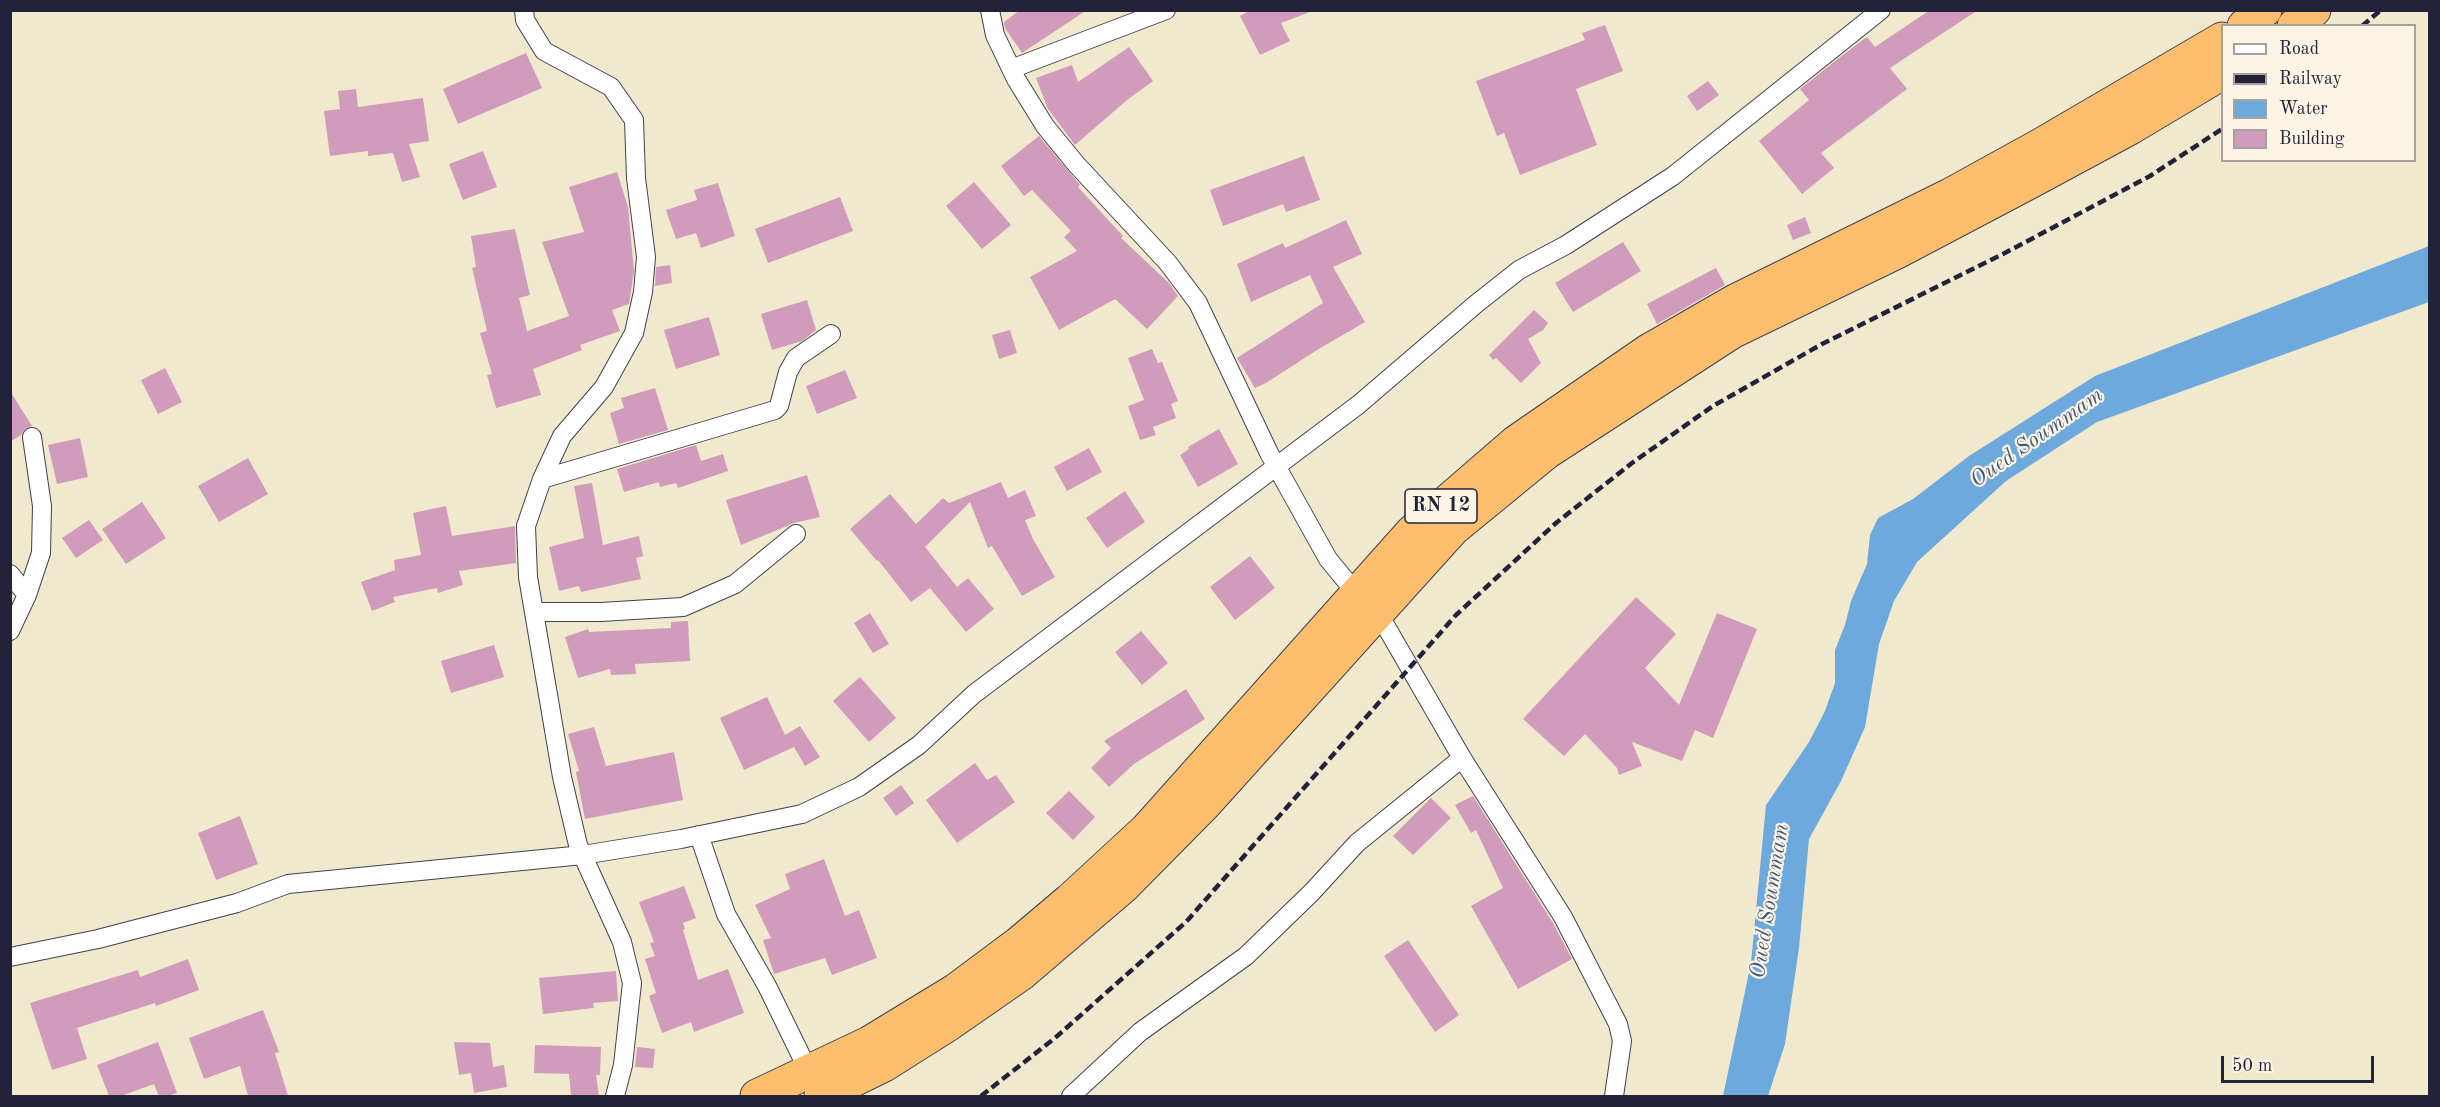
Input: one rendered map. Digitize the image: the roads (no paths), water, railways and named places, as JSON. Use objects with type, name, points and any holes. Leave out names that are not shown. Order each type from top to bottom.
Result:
[{"type":"highway","points":[[2247,24],[2265,10]]},
{"type":"highway","points":[[2296,24],[2314,10]]},
{"type":"highway","name":"RN 12","points":[[1367,602],[1412,532],[1516,442],[1648,351],[1735,301],[2000,168],[2221,40]]},
{"type":"highway","name":"RN 12","points":[[757,1096],[815,1084],[869,1043],[956,990],[1019,943],[1147,830],[1367,602],[1547,452],[1732,332],[1897,252],[2018,189],[2130,128],[2221,74]]},
{"type":"street","points":[[524,10],[525,20],[544,51],[611,87],[634,120],[636,178],[646,257],[643,292],[634,333],[604,387],[562,436],[542,479],[526,526],[528,577],[562,777],[578,845],[622,942],[632,983],[623,1065],[615,1096]]},
{"type":"street","points":[[990,10],[995,35],[1011,69],[1045,126],[1076,164],[1168,263],[1198,303],[1216,345],[1276,465],[1328,559],[1367,602],[1563,917],[1618,1024],[1622,1041],[1614,1096]]},
{"type":"street","points":[[1011,69],[1166,10]]},
{"type":"street","points":[[10,957],[98,939],[214,909],[288,884],[583,855],[802,814],[859,787],[919,745],[974,694],[1358,405],[1519,270],[1566,245],[1673,176],[1881,10]]},
{"type":"street","points":[[542,479],[775,410],[779,406],[788,372],[796,358],[831,334]]},
{"type":"street","points":[[10,631],[27,595],[41,553],[42,507],[32,437]]},
{"type":"street","points":[[534,612],[601,612],[684,607],[735,584],[796,534]]},
{"type":"street","points":[[10,574],[27,595]]},
{"type":"street","points":[[1071,1096],[1140,1032],[1246,956],[1312,892],[1357,843],[1462,758]]},
{"type":"street","points":[[699,835],[726,914],[767,986],[815,1084]]},
{"type":"water","name":"Oued Soummam","points":[[2429,246],[2429,302],[2097,422],[2006,481],[1917,562],[1894,601],[1879,644],[1865,727],[1841,781],[1809,839],[1799,948],[1785,1044],[1768,1096],[1723,1096],[1751,963],[1766,805],[1809,742],[1825,711],[1835,683],[1835,650],[1851,601],[1867,564],[1870,535],[1878,518],[1913,499],[1969,456],[2095,376]]},
{"type":"railway","points":[[2364,24],[2381,10]]},
{"type":"railway","points":[[981,1096],[1055,1038],[1186,922],[1456,615],[1556,523],[1632,463],[1713,406],[1822,344],[2003,254],[2150,176],[2221,130]]}]
